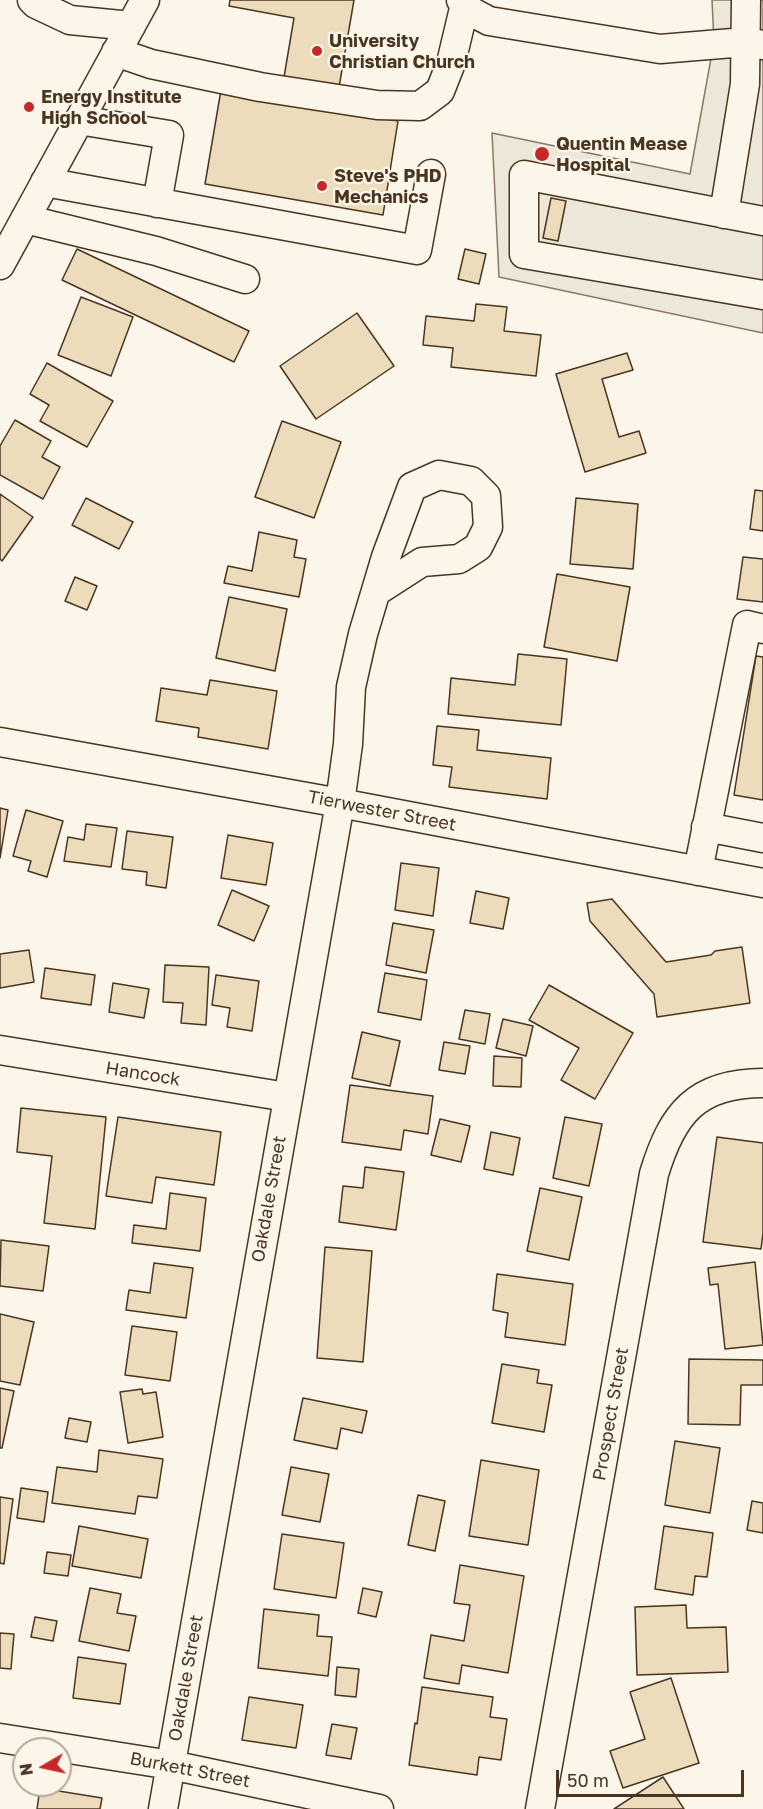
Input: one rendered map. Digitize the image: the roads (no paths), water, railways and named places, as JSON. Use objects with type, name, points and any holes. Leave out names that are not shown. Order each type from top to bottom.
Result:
[{"type":"street","points":[[32,0],[70,20],[131,26]]},
{"type":"street","points":[[0,265],[145,0]]},
{"type":"street","points":[[724,214],[754,43],[746,0]]},
{"type":"street","points":[[116,52],[151,64],[260,87],[377,105],[420,106],[440,91],[451,63],[463,2]]},
{"type":"street","points":[[463,2],[472,12],[489,21],[660,49],[754,43]]},
{"type":"street","points":[[79,120],[169,135],[158,203]]},
{"type":"street","points":[[45,182],[417,250],[431,174]]},
{"type":"street","points":[[763,221],[524,175],[524,254],[763,295]]},
{"type":"street","points":[[25,219],[156,251],[245,279]]},
{"type":"street","name":"Oakdale Street","points":[[164,1809],[340,803],[348,744],[351,687],[363,634],[377,591]]},
{"type":"street","points":[[698,871],[747,625],[763,629]]},
{"type":"street","name":"Tierwester Street","points":[[0,742],[340,803],[763,883]]},
{"type":"street","points":[[706,827],[763,838]]},
{"type":"street","name":"Hancock","points":[[0,1050],[287,1097]]},
{"type":"street","name":"Prospect Street","points":[[540,1809],[654,1174],[662,1147],[674,1124],[690,1104],[712,1092],[741,1083],[763,1083]]},
{"type":"street","name":"Burkett Street","points":[[0,1738],[171,1765],[380,1809]]},
{"type":"place","name":"University Christian Church","points":[[317,51]]},
{"type":"place","name":"Energy Institute High School","points":[[29,107]]},
{"type":"place","name":"Quentin Mease Hospital","points":[[542,154]]},
{"type":"place","name":"Steve's PHD Mechanics","points":[[322,186]]}]
